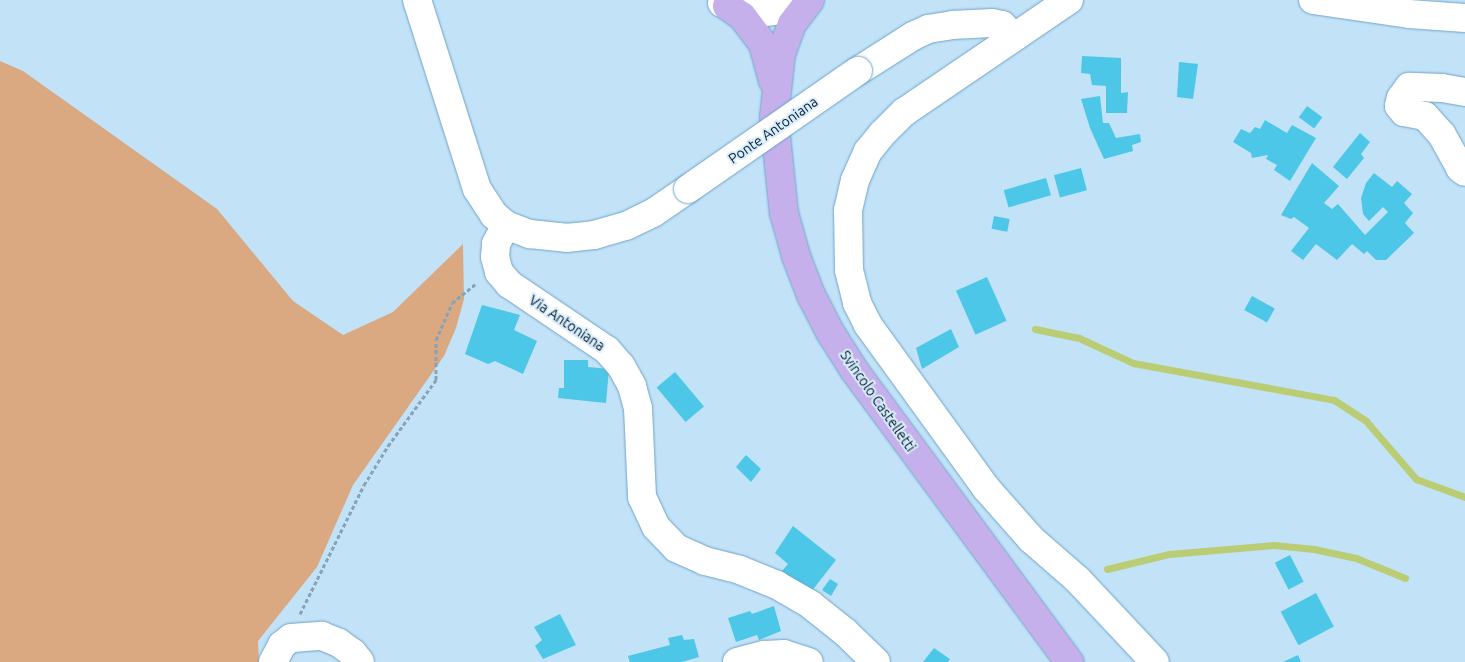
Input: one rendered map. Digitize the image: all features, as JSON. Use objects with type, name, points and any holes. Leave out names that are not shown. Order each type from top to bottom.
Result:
[{"type":"main road","points":[[775,102],[781,54],[792,24],[808,0]]},
{"type":"main road","points":[[722,3],[742,16],[763,44],[772,72],[775,102]]},
{"type":"main road","name":"Svincolo Castelletti","points":[[775,102],[774,117],[778,173],[784,213],[796,256],[811,295],[830,332],[854,370],[1069,662]]},
{"type":"street","points":[[417,0],[477,189],[494,215],[506,225],[496,244],[495,257],[499,272]]},
{"type":"street","points":[[722,3],[758,13],[789,9],[808,0]]},
{"type":"street","points":[[1069,0],[904,112],[868,150],[855,180],[848,210],[849,270],[857,303],[883,348],[986,488],[1015,522],[1078,580],[1155,662]]},
{"type":"street","points":[[1313,0],[1409,14],[1465,18]]},
{"type":"street","name":"Ponte Antoniana","points":[[506,225],[539,235],[566,238],[594,235],[632,223],[652,213],[858,71],[913,36],[928,29],[952,25],[992,23],[1002,26],[1014,37]]},
{"type":"street","points":[[1465,92],[1442,88],[1409,87],[1401,98],[1399,106],[1404,112],[1425,116],[1442,134],[1460,168],[1465,172]]},
{"type":"street","name":"Via Antoniana","points":[[499,272],[509,284],[607,350],[621,366],[632,386],[638,408],[642,497],[656,527],[676,548],[705,562],[740,570],[777,585],[811,605],[845,632],[876,662]]},
{"type":"street","points":[[273,662],[282,645],[291,638],[322,636],[353,652],[360,662]]},
{"type":"street","points":[[737,662],[764,655],[784,654],[810,662]]},
{"type":"path","points":[[291,638],[306,598],[364,484],[388,446],[436,380],[436,340],[452,303],[478,283],[499,272]]},
{"type":"shaded area","points":[[0,61],[23,71],[217,209],[293,301],[343,335],[393,312],[463,244],[464,299],[456,328],[444,356],[353,485],[317,567],[258,641],[259,662],[0,662]]},
{"type":"building","points":[[1082,56],[1121,58],[1121,93],[1128,92],[1127,113],[1106,113],[1106,86],[1092,85],[1090,74],[1081,73]]},
{"type":"building","points":[[1179,62],[1198,64],[1193,99],[1177,97]]},
{"type":"building","points":[[1100,96],[1103,123],[1109,123],[1116,138],[1140,134],[1141,142],[1132,145],[1133,151],[1104,159],[1090,128],[1081,99]]},
{"type":"building","points":[[1307,106],[1322,117],[1314,128],[1299,117]]},
{"type":"building","points":[[1265,120],[1287,133],[1292,125],[1316,138],[1290,181],[1274,170],[1277,165],[1266,159],[1268,155],[1252,158],[1251,153],[1233,142],[1241,129],[1250,133],[1255,127],[1260,129]]},
{"type":"building","points":[[1360,133],[1370,142],[1361,154],[1364,158],[1347,179],[1333,167]]},
{"type":"building","points":[[1312,163],[1339,186],[1324,203],[1332,209],[1338,204],[1365,235],[1388,212],[1383,207],[1369,221],[1363,214],[1361,198],[1366,183],[1374,173],[1392,187],[1397,181],[1412,194],[1404,203],[1413,213],[1405,223],[1414,233],[1386,260],[1376,260],[1367,251],[1364,254],[1352,244],[1337,260],[1316,244],[1303,260],[1291,251],[1309,228],[1294,217],[1291,219],[1281,215]]},
{"type":"building","points":[[1081,168],[1087,190],[1060,197],[1054,175]]},
{"type":"building","points":[[1046,178],[1051,195],[1009,207],[1004,190]]},
{"type":"building","points":[[994,216],[1010,219],[1007,232],[992,229]]},
{"type":"building","points":[[987,277],[1007,321],[975,335],[956,291]]},
{"type":"building","points":[[1252,296],[1275,309],[1267,323],[1244,310]]},
{"type":"building","points":[[482,305],[520,315],[514,330],[537,341],[523,374],[495,361],[488,364],[465,354]]},
{"type":"building","points":[[951,329],[959,347],[922,369],[916,348]]},
{"type":"building","points":[[564,360],[588,360],[588,367],[609,369],[606,403],[558,398],[559,388],[564,388]]},
{"type":"building","points":[[675,372],[704,406],[686,422],[657,387]]},
{"type":"building","points":[[746,455],[761,469],[751,482],[736,467]]},
{"type":"building","points":[[793,526],[836,560],[811,592],[782,571],[788,564],[775,553]]},
{"type":"building","points":[[1290,555],[1304,582],[1288,589],[1275,563]]},
{"type":"building","points":[[830,579],[838,584],[831,596],[822,590]]},
{"type":"building","points":[[1316,593],[1334,627],[1299,645],[1281,612]]},
{"type":"building","points":[[774,606],[781,631],[759,640],[757,635],[736,642],[728,618],[750,611],[752,614]]},
{"type":"building","points":[[560,614],[576,645],[543,659],[535,646],[542,640],[534,627]]},
{"type":"building","points":[[682,635],[684,640],[694,639],[699,657],[682,662],[630,662],[628,656],[670,645],[668,638]]},
{"type":"building","points":[[934,648],[950,659],[948,662],[923,662]]},
{"type":"building","points":[[1298,655],[1301,662],[1283,662]]},
{"type":"waterway","points":[[1035,329],[1079,338],[1133,363],[1334,400],[1366,421],[1416,479],[1465,497]]},
{"type":"waterway","points":[[1107,569],[1169,554],[1274,545],[1314,549],[1356,558],[1405,578]]}]
